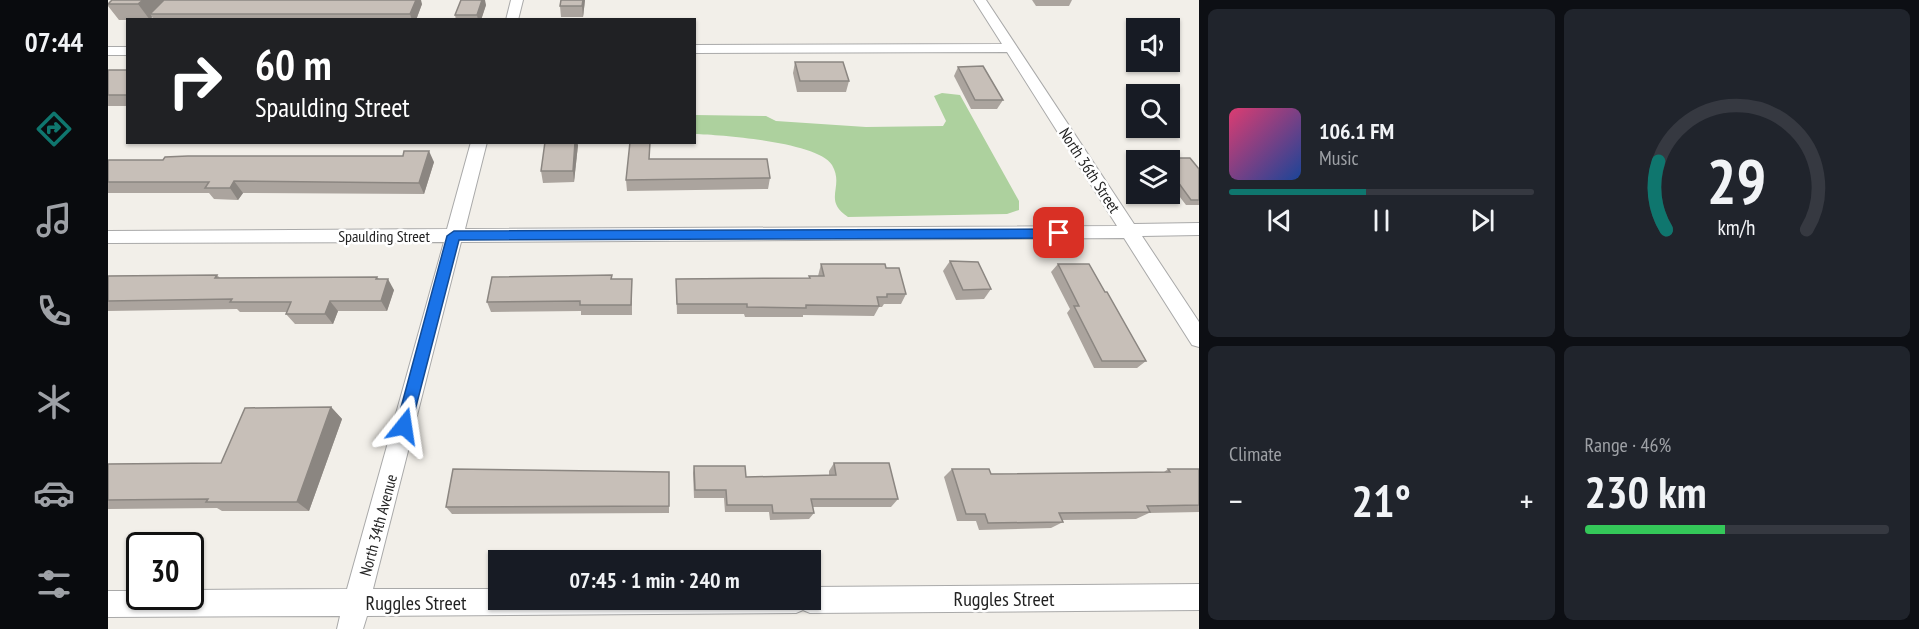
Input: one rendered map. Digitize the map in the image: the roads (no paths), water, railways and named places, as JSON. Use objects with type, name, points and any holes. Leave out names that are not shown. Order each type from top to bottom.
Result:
[{"type":"street","points":[[512,18],[517,0]]},
{"type":"street","name":"North 36th Street","points":[[980,0],[1199,339]]},
{"type":"street","points":[[696,49],[1011,48]]},
{"type":"street","points":[[108,51],[126,51]]},
{"type":"street","name":"North 34th Avenue","points":[[350,629],[478,144]]},
{"type":"street","name":"Spaulding Street","points":[[108,237],[1199,229]]},
{"type":"street","name":"Ruggles Street","points":[[821,600],[1199,597]]},
{"type":"street","name":"Ruggles Street","points":[[108,604],[488,602]]}]
